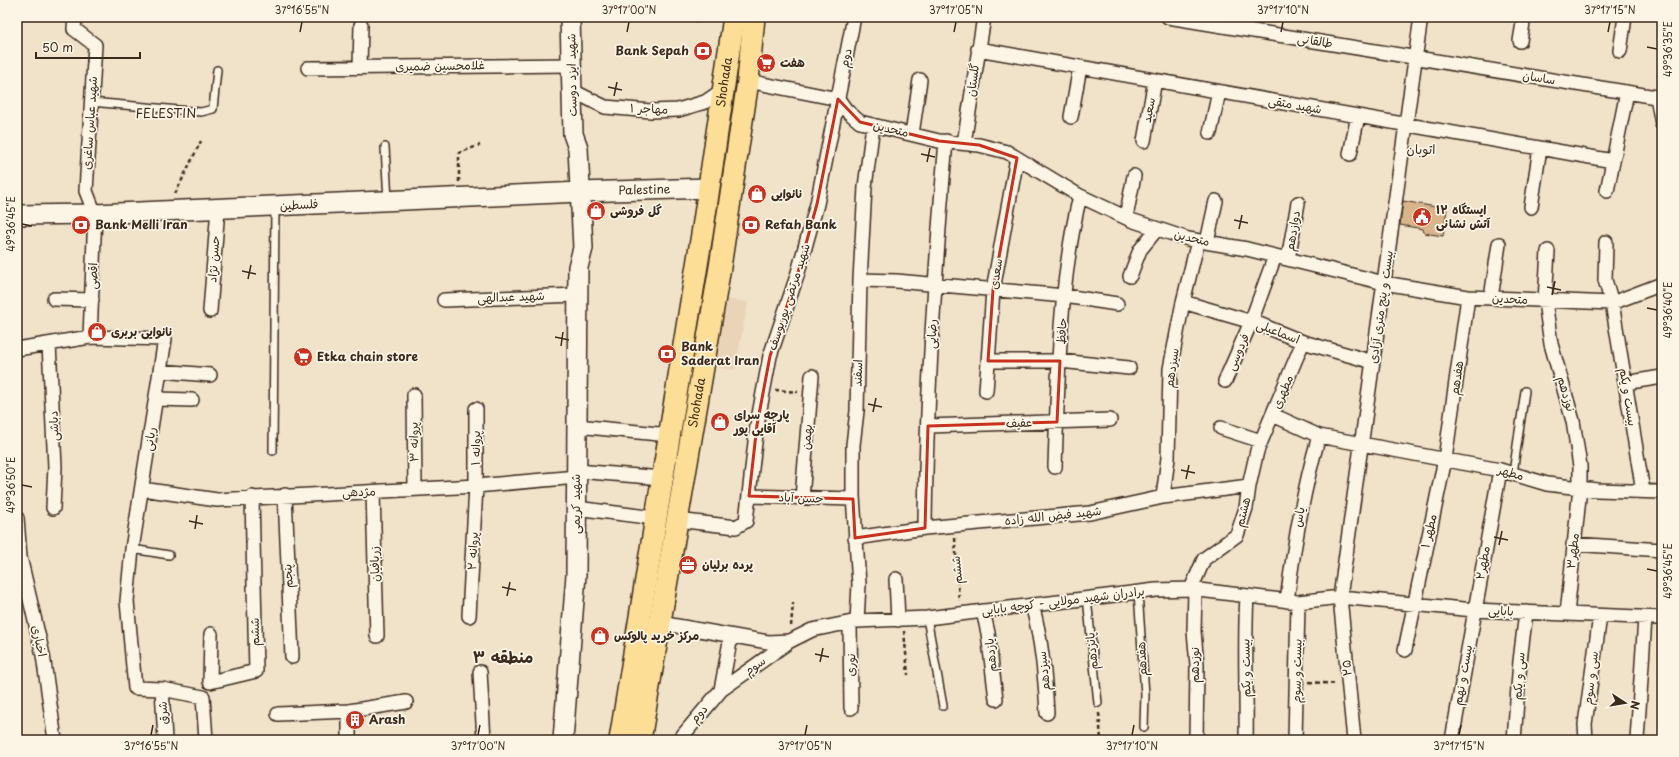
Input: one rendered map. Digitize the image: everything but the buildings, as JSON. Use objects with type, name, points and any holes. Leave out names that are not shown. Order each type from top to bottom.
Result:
[{"type":"main road","name":"شهید ایزد دوست","points":[[570,17],[573,134],[567,146],[575,193]]},
{"type":"main road","name":"Shohada","points":[[620,740],[709,188],[734,17]]},
{"type":"main road","name":"Shohada","points":[[642,740],[748,81],[754,17]]},
{"type":"main road","name":"Palestine","points":[[575,193],[709,188]]},
{"type":"main road","name":"فلسطین","points":[[17,215],[95,214],[575,193]]},
{"type":"main road","name":"شهید کریمی","points":[[563,740],[576,575],[578,266],[571,249],[575,193]]},
{"type":"street","name":"شهید عباس ساغری","points":[[75,17],[74,29],[95,45],[86,191],[95,214]]},
{"type":"street","name":"دوم","points":[[838,99],[854,17]]},
{"type":"street","name":"گلستان","points":[[964,143],[984,17]]},
{"type":"street","name":"طالقانی","points":[[1168,17],[1416,58]]},
{"type":"street","name":"بیست و پنج متری آزادی","points":[[1340,597],[1421,17]]},
{"type":"street","points":[[1520,41],[1524,17]]},
{"type":"street","points":[[1620,52],[1625,17]]},
{"type":"street","points":[[360,67],[361,25]]},
{"type":"street","name":"شهید متقی","points":[[978,49],[1613,162]]},
{"type":"street","name":"ساسان","points":[[1416,58],[1659,98]]},
{"type":"street","name":"غلامحسین ضمیری","points":[[308,68],[572,65]]},
{"type":"street","points":[[1071,117],[1080,67]]},
{"type":"street","points":[[912,134],[920,80]]},
{"type":"street","name":"سعید","points":[[1144,141],[1155,80]]},
{"type":"street","points":[[748,81],[838,99]]},
{"type":"street","name":"مهاجر ۱","points":[[573,92],[605,107],[650,111],[678,110],[705,102],[724,89]]},
{"type":"street","points":[[1210,133],[1219,92]]},
{"type":"street","points":[[1607,191],[1627,92]]},
{"type":"street","points":[[1659,98],[1662,124]]},
{"type":"street","name":"متحدین","points":[[838,99],[846,110],[860,122],[946,141],[980,145],[1007,152],[1080,196],[1126,217],[1188,239],[1247,249],[1384,283],[1468,297],[1612,303],[1662,284]]},
{"type":"street","name":"شهید مرتضی پوریوسف","points":[[677,520],[736,527],[746,521],[757,425],[770,356],[797,276],[817,204],[838,99]]},
{"type":"street","points":[[1350,154],[1358,116]]},
{"type":"street","name":"اسفند","points":[[854,622],[859,584],[853,499],[853,446],[857,412],[860,280],[865,187],[874,125]]},
{"type":"street","name":"رضایی","points":[[925,528],[933,285],[946,141]]},
{"type":"street","points":[[1531,207],[1540,148]]},
{"type":"street","name":"سعدی","points":[[986,391],[993,290],[1017,158]]},
{"type":"street","points":[[1126,217],[1134,176]]},
{"type":"street","name":"حافظ","points":[[1056,467],[1060,361],[1065,296],[1070,246],[1080,196]]},
{"type":"street","name":"سیزدهم","points":[[1163,497],[1168,458],[1170,369],[1183,302],[1216,201]]},
{"type":"street","name":"دوازدهم","points":[[1288,259],[1298,203]]},
{"type":"street","name":"حسن نژاد","points":[[210,310],[218,208]]},
{"type":"street","name":"اقصی","points":[[90,337],[95,214]]},
{"type":"street","points":[[1130,276],[1140,250],[1157,229]]},
{"type":"street","name":"بیست و یکم","points":[[1606,242],[1605,280],[1612,303],[1643,491]]},
{"type":"street","points":[[1491,298],[1499,244]]},
{"type":"street","points":[[1545,301],[1548,251]]},
{"type":"street","name":"فردوسی","points":[[1225,381],[1251,322],[1275,256]]},
{"type":"street","points":[[860,280],[896,281],[1065,296],[1117,304]]},
{"type":"street","name":"شهید عبدالهی","points":[[444,300],[578,295]]},
{"type":"street","name":"هفدهم","points":[[1445,459],[1468,297]]},
{"type":"street","points":[[54,299],[92,300]]},
{"type":"street","name":"نوزدهم","points":[[1545,301],[1551,344],[1573,421],[1580,466],[1580,488]]},
{"type":"street","name":"اسماعیلی","points":[[1183,302],[1251,322],[1303,342],[1373,362]]},
{"type":"street","name":"ربانی","points":[[17,348],[90,337],[165,339],[132,549],[127,601],[135,688]]},
{"type":"street","name":"مطهری","points":[[1261,441],[1273,416],[1303,342]]},
{"type":"street","name":"دباشی","points":[[49,344],[55,467],[53,508]]},
{"type":"street","points":[[988,361],[1060,361],[1130,368]]},
{"type":"street","points":[[160,371],[210,375]]},
{"type":"street","name":"بهمن","points":[[802,498],[812,376]]},
{"type":"street","points":[[1625,383],[1662,377]]},
{"type":"street","name":"پروانه ۳","points":[[414,395],[415,489]]},
{"type":"street","points":[[156,399],[192,400]]},
{"type":"street","name":"پروانه ۱","points":[[476,409],[476,486]]},
{"type":"street","name":"مطهر","points":[[1273,416],[1319,436],[1506,471],[1547,484],[1580,488],[1662,492]]},
{"type":"street","name":"عفیف","points":[[928,426],[1110,420]]},
{"type":"street","points":[[577,426],[669,435]]},
{"type":"street","points":[[1221,428],[1261,441]]},
{"type":"street","name":"یاس","points":[[1293,601],[1296,530],[1306,481],[1319,436]]},
{"type":"street","name":"هشتم","points":[[1193,590],[1204,559],[1237,535],[1246,508],[1249,486],[1261,441]]},
{"type":"street","name":"مطهر ۱","points":[[1405,650],[1413,603],[1445,459]]},
{"type":"street","name":"مطهر۲","points":[[1474,610],[1506,471]]},
{"type":"street","name":"مژدهی","points":[[142,489],[217,500],[284,495],[476,486],[577,474],[662,478]]},
{"type":"street","name":"پروانه ۲","points":[[470,616],[476,486]]},
{"type":"street","name":"شهید فیض الله زاده","points":[[855,538],[925,528],[1090,513],[1163,497],[1249,486]]},
{"type":"street","name":"مطهر۳","points":[[1567,614],[1573,544],[1580,488]]},
{"type":"street","name":"زربافیان","points":[[373,492],[377,636]]},
{"type":"street","name":"پنجم","points":[[284,495],[292,657]]},
{"type":"street","name":"حسن آباد","points":[[749,496],[853,499]]},
{"type":"street","name":"ششم","points":[[211,634],[210,682],[256,671],[252,498]]},
{"type":"street","points":[[576,508],[655,518]]},
{"type":"street","name":"اخباری","points":[[17,518],[20,557],[43,655],[55,740]]},
{"type":"street","points":[[1573,544],[1662,550]]},
{"type":"street","points":[[896,579],[900,620]]},
{"type":"street","name":"نوزدهم","points":[[1193,590],[1197,665],[1196,740]]},
{"type":"street","name":"برادران شهید مولایی - کوچه بابایی","points":[[790,641],[812,630],[854,622],[927,618],[1138,592],[1193,590],[1293,601],[1340,597]]},
{"type":"street","name":"بیست و یکم","points":[[1246,740],[1247,654],[1245,629],[1247,596]]},
{"type":"street","name":"بابایی","points":[[1340,597],[1474,610],[1662,618]]},
{"type":"street","name":"۲۵","points":[[1340,597],[1354,740]]},
{"type":"street","name":"بیست و سوم","points":[[1293,601],[1296,681],[1295,740]]},
{"type":"street","name":"سیزدهم","points":[[1032,605],[1038,625],[1042,652],[1047,713]]},
{"type":"street","name":"بیست و نهم","points":[[1452,740],[1474,610]]},
{"type":"street","name":"یازدهم","points":[[984,611],[996,699]]},
{"type":"street","name":"سی و یکم","points":[[1514,740],[1520,660],[1526,612]]},
{"type":"street","name":"سی و سوم","points":[[1586,740],[1586,724],[1600,616]]},
{"type":"street","points":[[1637,740],[1645,618]]},
{"type":"street","name":"نوری","points":[[851,708],[854,622]]},
{"type":"street","points":[[660,623],[768,642],[790,641]]},
{"type":"street","points":[[721,690],[731,636]]},
{"type":"street","name":"سوم","points":[[721,690],[790,641]]},
{"type":"street","points":[[480,672],[484,740]]},
{"type":"street","name":"شرق","points":[[135,688],[162,689],[165,740]]},
{"type":"street","points":[[162,689],[203,697],[206,740]]},
{"type":"street","name":"دوم","points":[[679,740],[721,690]]},
{"type":"street","points":[[278,714],[349,711],[406,702]]},
{"type":"street","points":[[349,711],[349,740]]},
{"type":"lane","points":[[91,102],[201,112],[213,109],[217,70]]},
{"type":"lane","points":[[385,147],[388,201]]},
{"type":"lane","points":[[273,451],[275,206]]},
{"type":"lane","points":[[1506,471],[1525,391]]},
{"type":"lane","points":[[132,549],[169,556]]},
{"type":"lane","name":"هفدهم","points":[[1138,592],[1145,695],[1144,727]]},
{"type":"lane","name":"پانزدهم","points":[[1087,598],[1098,704]]},
{"type":"lane","points":[[927,618],[943,706]]},
{"type":"path","points":[[166,211],[201,141]]},
{"type":"path","points":[[459,198],[459,153],[480,145]]},
{"type":"path","points":[[764,388],[811,394]]},
{"type":"path","name":"ششم","points":[[954,526],[960,614]]},
{"type":"path","points":[[790,641],[793,603]]},
{"type":"path","points":[[900,620],[908,675]]},
{"type":"path","points":[[1296,681],[1348,685]]},
{"type":"path","points":[[1098,704],[1101,740]]},
{"type":"highlighted area","points":[[838,99],[860,122],[939,141],[979,145],[1017,158],[993,290],[988,361],[1060,361],[1057,422],[928,426],[925,528],[855,538],[853,499],[749,496],[757,425],[770,356],[797,276],[817,204]]},
{"type":"shaded area","points":[[726,299],[748,302],[735,370],[714,367]]},
{"type":"place","name":"Bank Sepah","points":[[703,51]]},
{"type":"place","name":"هفت","points":[[766,63]]},
{"type":"place","name":"نانوایی","points":[[757,194]]},
{"type":"place","name":"گل فروشی","points":[[596,211]]},
{"type":"place","name":"ایستگاه ۱۲ آتش نشانی","points":[[1422,217]]},
{"type":"place","name":"Bank Melli Iran","points":[[81,225]]},
{"type":"place","name":"Refah Bank","points":[[751,225]]},
{"type":"place","name":"نانوایی بربری","points":[[97,332]]},
{"type":"place","name":"Bank Saderat Iran","points":[[667,354]]},
{"type":"place","name":"Etka chain store","points":[[303,357]]},
{"type":"place","name":"پارچه سرای آقایی پور","points":[[720,422]]},
{"type":"place","name":"پرده برلیان","points":[[688,565]]},
{"type":"place","name":"مركز خريد پالوكس","points":[[600,636]]},
{"type":"place","name":"Arash","points":[[355,720]]},
{"type":"district","name":"FELESTIN","points":[[166,113]]},
{"type":"district","name":"اتوبان","points":[[1421,149]]},
{"type":"district","name":"منطقه ۳","points":[[503,657]]}]
